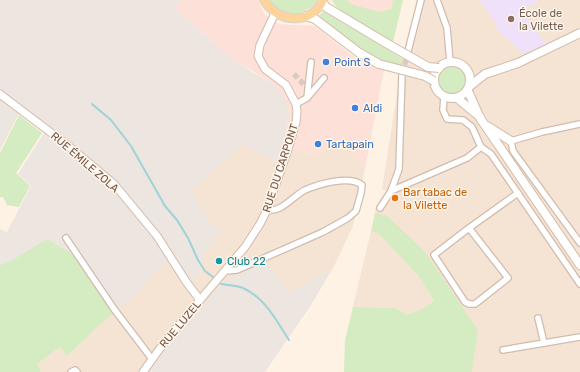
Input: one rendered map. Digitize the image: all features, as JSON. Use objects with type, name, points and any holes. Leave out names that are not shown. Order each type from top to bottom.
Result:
[{"type":"main road","points":[[264,0],[276,13],[285,18],[296,19],[315,11],[322,1],[326,7],[386,43],[428,67],[439,68]]},
{"type":"main road","points":[[306,16],[315,19],[358,52],[379,64],[425,76],[434,81]]},
{"type":"main road","points":[[485,74],[468,71],[459,63],[450,62],[439,68],[436,72],[434,81],[437,90],[444,97],[453,99],[457,98],[463,96],[485,74],[518,63],[580,33]]},
{"type":"main road","points":[[468,71],[471,81],[469,89],[483,121],[580,264]]},
{"type":"main road","points":[[457,98],[483,121],[511,141]]},
{"type":"street","points":[[408,51],[421,0]]},
{"type":"street","points":[[437,0],[447,28],[450,62]]},
{"type":"street","name":"RUE DU CARPONT","points":[[219,277],[254,235],[267,210],[281,173],[296,122],[296,104],[286,85],[265,69],[258,56],[260,45],[276,13]]},
{"type":"street","points":[[307,98],[311,62]]},
{"type":"street","points":[[380,208],[391,191],[399,169],[402,73]]},
{"type":"street","points":[[296,104],[307,98],[324,78]]},
{"type":"street","name":"RUE ÉMILE ZOLA","points":[[0,94],[66,144],[114,184],[157,236],[187,283],[200,300]]},
{"type":"street","points":[[444,97],[443,110],[447,119],[463,120],[472,127],[481,147],[491,154],[580,284]]},
{"type":"street","points":[[580,124],[542,132],[511,141],[513,151],[580,243]]},
{"type":"street","points":[[391,191],[467,158],[481,147]]},
{"type":"street","points":[[225,270],[237,270],[323,232],[348,218],[356,211],[362,185],[358,182],[346,180],[321,184],[304,191],[278,209],[272,211],[267,210]]},
{"type":"street","points":[[469,228],[508,278],[475,304],[465,302],[434,255],[469,228],[518,193]]},
{"type":"street","points":[[66,238],[114,309],[152,359]]},
{"type":"street","name":"RUE LUZEL","points":[[143,372],[219,277]]},
{"type":"street","points":[[538,318],[544,343]]},
{"type":"street","points":[[503,350],[580,337]]},
{"type":"street","points":[[72,372],[75,370],[77,372]]},
{"type":"shaded area","points":[[0,0],[183,0],[178,3],[176,9],[220,49],[252,72],[272,83],[284,96],[289,112],[280,163],[243,144],[192,190],[201,209],[212,224],[221,232],[201,259],[202,269],[193,283],[166,261],[133,297],[113,314],[73,254],[11,261],[0,265],[0,229],[7,232],[31,186],[18,174],[44,133],[19,113],[0,150]]},
{"type":"shaded area","points":[[183,0],[258,0],[265,15],[279,24],[315,26],[354,57],[384,70],[365,169],[343,141],[314,156],[284,145],[289,112],[272,83],[233,59],[220,49],[176,9],[178,3]]},
{"type":"shaded area","points":[[341,0],[398,0],[390,31]]},
{"type":"shaded area","points":[[418,0],[580,0],[580,372],[472,372],[478,330],[426,253],[375,213],[376,207],[386,191],[382,189],[400,74]]},
{"type":"shaded area","name":"École de la Vilette","points":[[480,0],[540,0],[522,11],[546,44],[523,54],[513,43],[496,30],[499,28]]},
{"type":"shaded area","points":[[343,141],[365,169],[353,226],[333,268],[289,293],[265,261],[223,283],[185,323],[147,372],[41,372],[37,364],[60,347],[67,356],[78,347],[100,322],[133,297],[166,261],[193,283],[202,269],[201,259],[221,232],[212,224],[201,209],[191,190],[243,144],[280,163],[284,145],[314,156]]},
{"type":"shaded area","points":[[371,231],[379,234],[419,275],[434,301],[422,309],[407,315],[395,308],[353,307]]},
{"type":"shaded area","points":[[265,260],[289,293],[333,268],[311,305],[265,372],[147,372],[185,323],[222,283]]},
{"type":"green space","points":[[270,0],[318,0],[307,10],[294,14],[281,11]]},
{"type":"green space","points":[[332,0],[347,0],[351,4],[381,12],[391,9],[393,0],[403,0],[393,42],[349,17],[335,5]]},
{"type":"green space","points":[[323,11],[403,59],[402,67],[378,59],[348,40],[319,16]]},
{"type":"green space","points":[[452,67],[462,71],[466,81],[462,91],[452,95],[442,91],[438,81],[442,71]]},
{"type":"green space","points":[[19,115],[42,133],[16,173],[30,186],[19,207],[7,205],[3,197],[0,197],[0,153]]},
{"type":"green space","points":[[375,213],[387,216],[426,253],[478,330],[472,372],[344,372],[345,340],[353,307],[395,308],[407,315],[422,309],[434,301],[419,276],[379,234],[371,231]]},
{"type":"green space","points":[[47,239],[73,254],[113,314],[100,324],[67,356],[60,347],[37,364],[41,372],[0,372],[0,265],[11,261]]},
{"type":"waterway","points":[[92,104],[111,120],[131,146],[165,206],[177,220],[188,238],[198,260],[205,271],[213,277]]},
{"type":"waterway","points":[[221,284],[240,287],[251,292],[275,317],[289,340]]},
{"type":"tunnel","points":[[402,73],[408,53]]},
{"type":"tunnel","points":[[294,74],[307,88]]},
{"type":"place","name":"École de la Vilette","points":[[511,19]]},
{"type":"place","name":"Point S","points":[[326,62]]},
{"type":"place","name":"Aldi","points":[[355,108]]},
{"type":"place","name":"Tartapain","points":[[318,144]]},
{"type":"place","name":"Bar tabac de la Vilette","points":[[395,198]]},
{"type":"place","name":"Club 22","points":[[219,261]]}]
